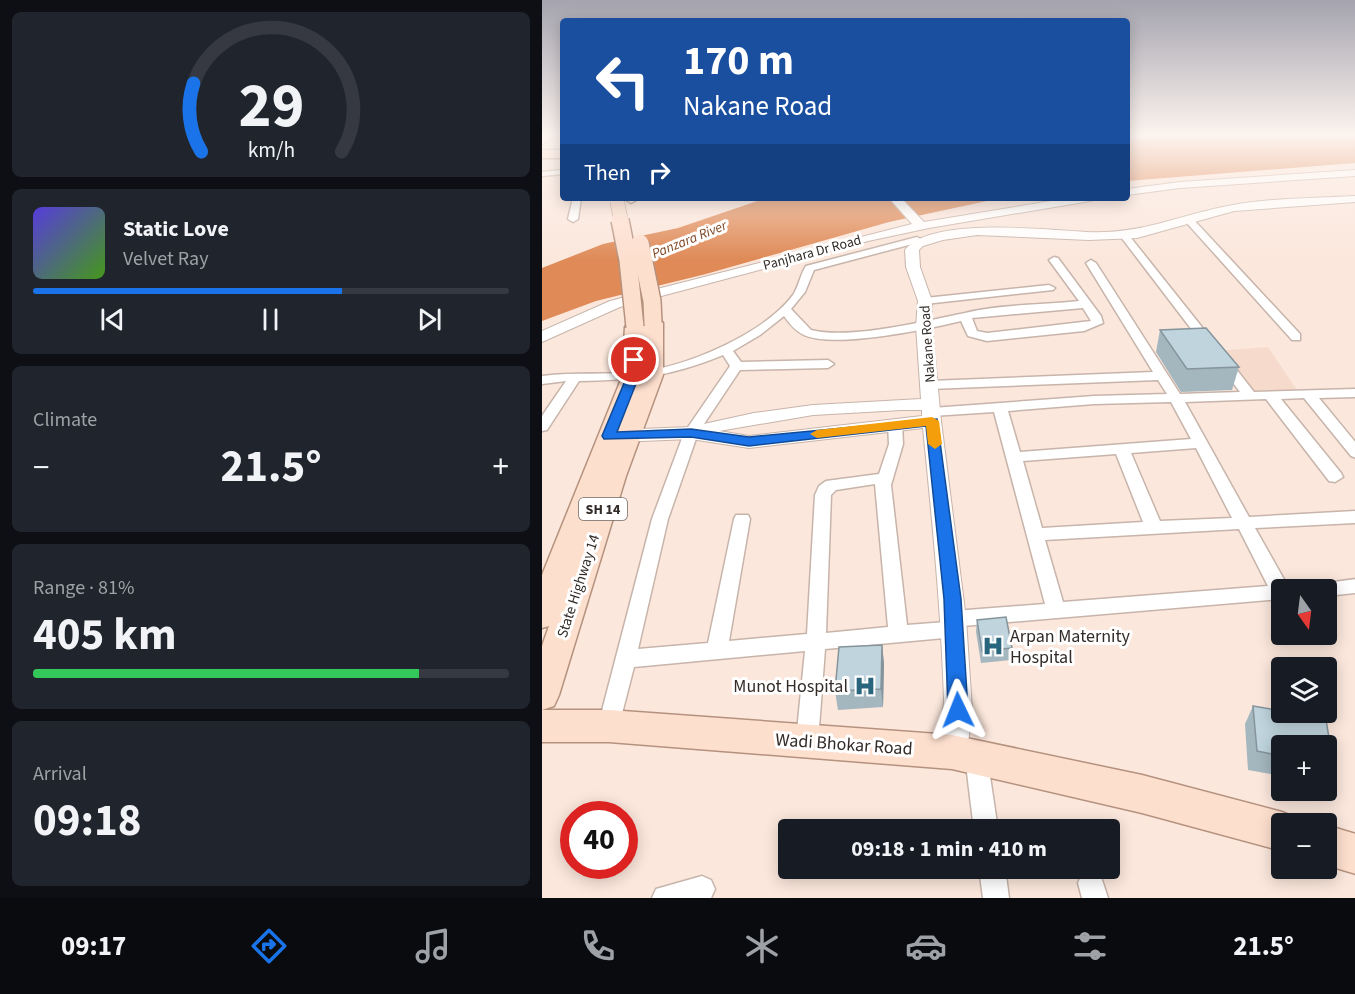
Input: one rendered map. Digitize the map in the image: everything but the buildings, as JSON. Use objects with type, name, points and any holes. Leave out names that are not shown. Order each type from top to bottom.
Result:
[{"type":"main road","name":"State Highway 14","points":[[542,616],[642,376],[644,325],[628,261],[624,201]]},
{"type":"main road","name":"State Highway 14","points":[[542,695],[618,436]]},
{"type":"main road","name":"Wadi Bhokar Road","points":[[542,726],[610,726],[964,754],[1142,794],[1271,829]]},
{"type":"main road","points":[[1337,849],[1355,855]]},
{"type":"street","points":[[1130,192],[1180,185],[1298,177]]},
{"type":"street","points":[[542,380],[576,376],[642,376],[725,351],[762,329],[784,309],[803,289],[805,275],[810,268],[918,230],[954,233],[1033,232],[1124,235],[1152,231],[1234,208],[1355,199]]},
{"type":"street","points":[[573,219],[576,201]]},
{"type":"street","points":[[897,201],[918,230],[954,233]]},
{"type":"street","name":"Panjhara Dr Road","points":[[542,337],[615,304],[918,230],[1074,201]]},
{"type":"street","points":[[1189,220],[1296,337]]},
{"type":"street","name":"Nakane Road","points":[[918,230],[912,250],[913,267],[925,301],[924,326],[955,624],[958,710],[964,754]]},
{"type":"street","points":[[1124,235],[1250,396]]},
{"type":"street","points":[[965,316],[972,333],[981,336],[1084,327],[1098,321],[1054,260]]},
{"type":"street","points":[[1091,263],[1176,398],[1274,579]]},
{"type":"street","points":[[925,301],[1049,288]]},
{"type":"street","points":[[784,309],[804,331],[817,336],[924,326],[957,320],[965,316],[1086,304]]},
{"type":"street","points":[[725,351],[732,356],[736,366]]},
{"type":"street","points":[[736,366],[828,363]]},
{"type":"street","points":[[610,726],[660,519],[691,433],[736,366]]},
{"type":"street","points":[[542,426],[576,376]]},
{"type":"street","points":[[930,385],[1162,376]]},
{"type":"street","points":[[618,436],[691,433],[749,442],[895,424],[932,412],[1094,400],[1355,393]]},
{"type":"street","points":[[1308,394],[1352,445]]},
{"type":"street","points":[[1270,395],[1335,477]]},
{"type":"street","points":[[691,433],[750,418],[890,404],[932,412]]},
{"type":"street","points":[[1000,407],[1056,611]]},
{"type":"street","points":[[895,424],[896,444],[884,478],[898,634]]},
{"type":"street","points":[[1013,457],[1200,443]]},
{"type":"street","points":[[1122,449],[1154,528]]},
{"type":"street","points":[[807,741],[816,641],[823,495],[825,490],[832,485],[884,478]]},
{"type":"street","points":[[1035,534],[1355,517]]},
{"type":"street","points":[[716,650],[742,519]]},
{"type":"street","points":[[1337,588],[1355,586]]},
{"type":"street","points":[[626,659],[898,634],[1056,611],[1271,593]]},
{"type":"street","points":[[964,754],[983,819]]},
{"type":"street","points":[[993,879],[996,898]]},
{"type":"street","points":[[665,898],[702,889]]},
{"type":"shaded area","points":[[1268,347],[1297,390],[1250,391],[1217,351]]},
{"type":"water","points":[[1130,177],[1179,177],[1130,181]]},
{"type":"water","name":"Panzara River","points":[[757,201],[987,201],[889,222],[706,274],[596,301],[542,321],[542,268],[603,244],[678,228]]},
{"type":"slow traffic","points":[[817,434],[932,421],[935,444]]},
{"type":"place","name":"Arpan Maternity Hospital","points":[[993,646]]},
{"type":"place","name":"Munot Hospital","points":[[865,686]]},
{"type":"route","points":[[634,360],[633,376],[608,436],[691,433],[749,442],[932,421],[953,599],[958,710]]}]
